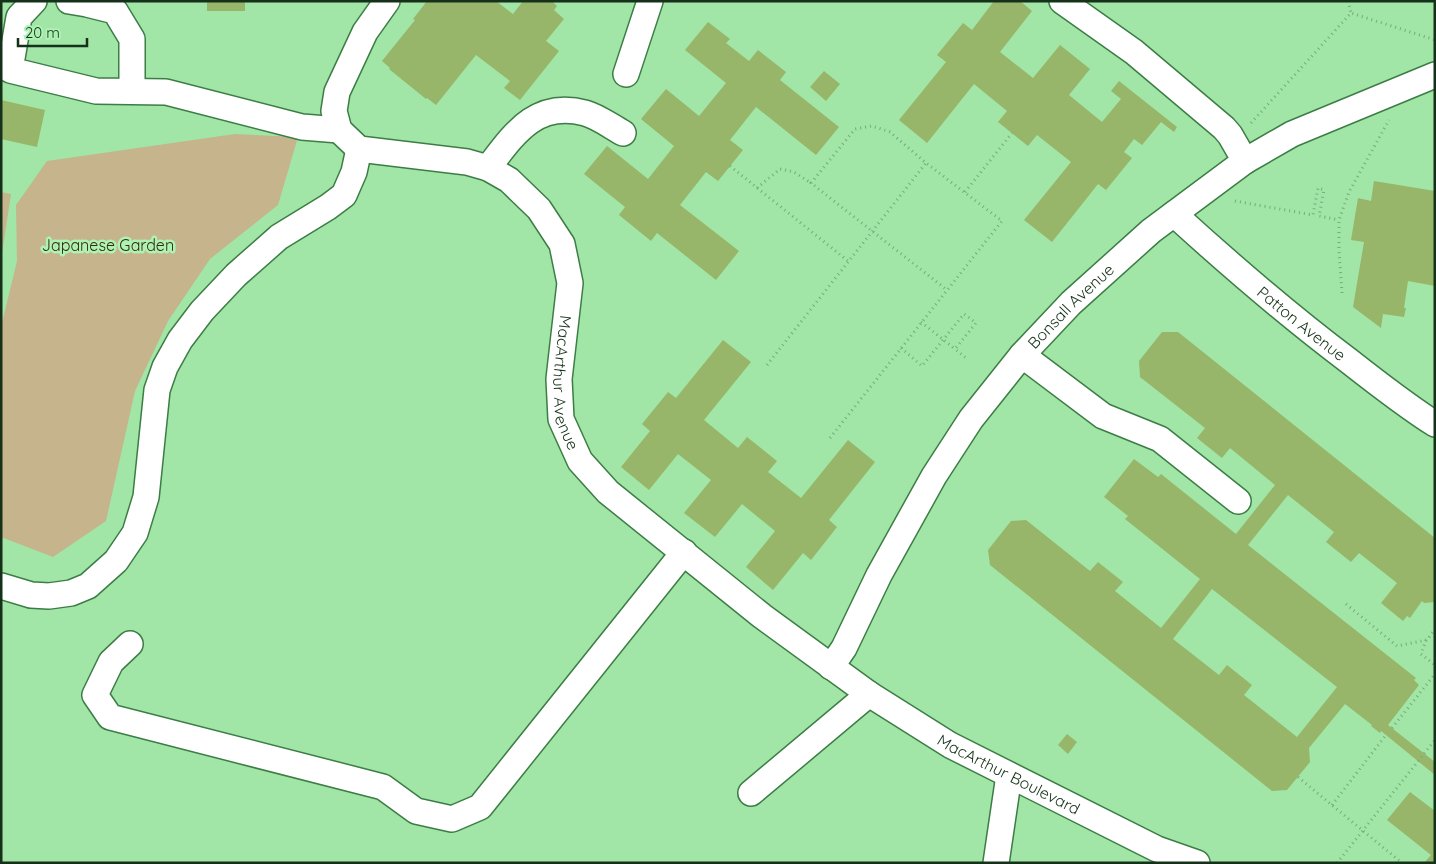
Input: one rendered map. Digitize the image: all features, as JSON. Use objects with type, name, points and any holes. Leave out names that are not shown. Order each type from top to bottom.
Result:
[{"type":"street","points":[[34,1],[19,17],[10,70],[96,91],[166,92],[302,127],[340,130]]},
{"type":"street","points":[[69,1],[115,11],[132,39],[132,91]]},
{"type":"street","points":[[1,586],[31,594],[50,596],[71,593],[88,586],[116,561],[135,533],[146,497],[157,390],[165,368],[180,340],[202,311],[236,275],[279,238],[344,195],[354,172],[359,149],[340,130],[334,111],[337,92],[365,32],[386,1]]},
{"type":"street","points":[[626,74],[650,1]]},
{"type":"street","points":[[1062,1],[1134,52],[1224,128],[1245,160]]},
{"type":"street","name":"Bonsall Avenue","points":[[831,666],[844,648],[878,575],[934,476],[971,419],[1022,355],[1071,304],[1151,232],[1245,160],[1292,134],[1435,75]]},
{"type":"street","points":[[488,168],[517,131],[539,115],[559,109],[586,113],[623,133]]},
{"type":"street","name":"MacArthur Avenue","points":[[359,149],[467,162],[488,168],[509,180],[539,209],[562,244],[570,283],[559,379],[561,419],[580,461],[608,492],[762,616],[831,666]]},
{"type":"street","name":"Patton Avenue","points":[[1174,214],[1309,331],[1410,408],[1435,424]]},
{"type":"street","points":[[1022,355],[1103,416],[1160,439],[1238,501]]},
{"type":"street","points":[[130,644],[111,662],[95,694],[110,717],[383,787],[416,811],[452,819],[480,808],[684,552]]},
{"type":"street","name":"MacArthur Boulevard","points":[[831,666],[868,694],[950,745],[1157,849],[1197,863]]},
{"type":"street","points":[[751,793],[868,694]]},
{"type":"street","points":[[996,863],[1009,775]]},
{"type":"path","points":[[1348,1],[1351,13]]},
{"type":"path","points":[[1351,13],[1435,40]]},
{"type":"path","points":[[1249,125],[1351,13]]},
{"type":"path","points":[[1342,293],[1339,220],[1349,192],[1390,119]]},
{"type":"path","points":[[812,183],[855,129],[872,126],[890,132],[926,163],[1002,221],[830,438]]},
{"type":"path","points":[[965,192],[1012,133]]},
{"type":"path","points":[[767,365],[926,163]]},
{"type":"path","points":[[730,166],[848,261]]},
{"type":"path","points":[[757,188],[780,169],[794,172],[812,183],[873,230],[947,290]]},
{"type":"path","points":[[1235,201],[1313,215],[1318,188],[1324,190],[1319,216],[1339,220]]},
{"type":"path","points":[[901,348],[922,366],[964,314],[976,323],[955,349]]},
{"type":"path","points":[[921,322],[966,358]]},
{"type":"path","points":[[1346,604],[1397,646],[1427,640]]},
{"type":"path","points":[[1435,629],[1427,640],[1422,654],[1435,665]]},
{"type":"path","points":[[1392,728],[1435,674]]},
{"type":"path","points":[[1332,805],[1386,735]]},
{"type":"path","points":[[1337,863],[1435,740]]},
{"type":"path","points":[[1298,777],[1402,863]]},
{"type":"green space","name":"Japanese Garden","points":[[235,134],[298,137],[278,205],[210,259],[168,321],[135,391],[106,521],[53,557],[1,537],[1,327],[17,261],[16,205],[47,161]]},
{"type":"green space","points":[[1,192],[11,194],[1,260]]},
{"type":"building","points":[[207,1],[245,1],[245,11],[207,11]]},
{"type":"building","points":[[427,1],[496,1],[513,14],[523,1],[552,1],[557,6],[554,10],[564,19],[546,41],[559,51],[520,100],[504,88],[510,81],[476,55],[436,105],[389,69],[382,61],[415,20],[413,19]]},
{"type":"building","points":[[994,1],[1020,1],[1032,11],[1000,52],[1033,78],[1060,45],[1090,69],[1069,95],[1102,122],[1121,99],[1111,91],[1119,81],[1177,127],[1174,132],[1161,122],[1142,145],[1134,139],[1124,152],[1132,158],[1106,190],[1098,184],[1052,242],[1024,220],[1071,162],[1037,135],[1028,146],[998,122],[1007,111],[974,84],[927,143],[899,120],[946,62],[937,55],[963,23],[972,30]]},
{"type":"building","points":[[708,22],[730,39],[726,43],[749,61],[758,50],[786,72],[780,80],[839,127],[816,155],[756,107],[730,140],[743,150],[718,181],[706,172],[680,205],[739,251],[716,280],[657,233],[651,241],[619,215],[625,207],[584,174],[607,146],[648,179],[674,146],[641,119],[666,89],[699,116],[726,83],[685,50]]},
{"type":"building","points":[[824,71],[840,84],[826,101],[810,87]]},
{"type":"building","points":[[1,100],[45,110],[37,147],[1,139]]},
{"type":"building","points":[[1374,181],[1435,191],[1435,286],[1408,281],[1404,317],[1383,314],[1381,328],[1353,307],[1364,242],[1351,240],[1358,198],[1371,201]]},
{"type":"building","points":[[1162,332],[1178,332],[1435,538],[1435,602],[1424,603],[1422,601],[1410,618],[1407,616],[1403,621],[1381,603],[1397,583],[1359,553],[1351,562],[1326,542],[1334,532],[1288,495],[1248,545],[1416,678],[1414,680],[1419,685],[1388,725],[1435,762],[1435,775],[1345,704],[1309,748],[1310,762],[1287,790],[1272,791],[990,565],[988,550],[1011,521],[1026,520],[1090,571],[1098,562],[1123,582],[1115,591],[1161,628],[1200,579],[1125,519],[1128,516],[1104,497],[1134,459],[1158,477],[1161,474],[1236,534],[1275,485],[1230,448],[1222,458],[1197,438],[1205,428],[1140,377],[1139,361]],"holes":[[[1212,589],[1337,687],[1297,737],[1244,695],[1252,685],[1227,665],[1219,675],[1173,639]]]},
{"type":"building","points":[[723,340],[751,362],[704,420],[738,448],[747,437],[777,461],[768,472],[801,498],[848,440],[875,462],[829,520],[837,527],[811,560],[803,553],[773,590],[746,567],[775,531],[742,504],[715,537],[684,513],[711,480],[678,454],[649,490],[621,467],[650,431],[642,424],[668,392],[676,398]]},
{"type":"building","points":[[1067,734],[1077,742],[1068,754],[1058,745]]},
{"type":"building","points":[[1410,792],[1435,811],[1435,863],[1424,863],[1431,855],[1387,820]]}]
